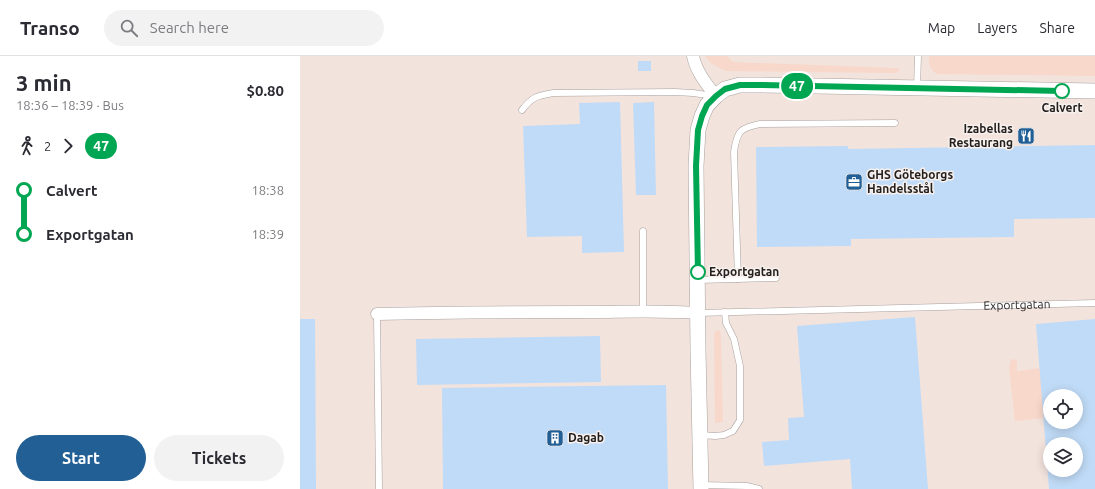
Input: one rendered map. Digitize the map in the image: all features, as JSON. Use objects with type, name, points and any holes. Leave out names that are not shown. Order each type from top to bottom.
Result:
[{"type":"street","points":[[693,56],[700,74],[716,96]]},
{"type":"street","points":[[701,487],[696,166],[698,130],[707,105],[725,89],[740,85],[1095,91]]},
{"type":"street","name":"Exportgatan","points":[[377,314],[437,312],[699,313]]},
{"type":"lane","points":[[918,56],[918,88]]},
{"type":"lane","points":[[522,110],[530,100],[539,95],[553,93],[693,92],[716,96]]},
{"type":"lane","points":[[738,279],[734,152],[736,139],[741,129],[760,124],[895,123]]},
{"type":"lane","points":[[643,231],[643,312]]},
{"type":"lane","points":[[698,280],[776,278]]},
{"type":"lane","name":"Exportgatan","points":[[699,313],[1095,303]]},
{"type":"lane","points":[[700,434],[716,436],[724,435],[733,431],[740,420],[740,366],[734,339],[726,323],[725,312]]},
{"type":"lane","points":[[377,314],[379,489]]},
{"type":"lane","points":[[701,487],[747,486],[759,489]]},
{"type":"shaded area","points":[[300,56],[1095,56],[1095,489],[300,489]]},
{"type":"shaded area","points":[[705,56],[727,56],[733,62],[901,69],[896,73],[726,71],[711,63]]},
{"type":"shaded area","points":[[929,56],[1095,56],[1095,76],[937,74],[930,66]]},
{"type":"shaded area","points":[[718,330],[720,331],[721,336],[723,422],[715,423],[714,334]]},
{"type":"shaded area","points":[[1011,360],[1017,360],[1017,371],[1040,368],[1043,418],[1015,421],[1009,368]]},
{"type":"building","points":[[638,61],[651,61],[651,71],[638,71]]},
{"type":"building","points":[[620,102],[624,252],[582,253],[582,236],[527,237],[523,126],[580,124],[579,103]]},
{"type":"building","points":[[654,102],[656,195],[636,195],[633,103]]},
{"type":"building","points":[[1095,145],[1095,218],[1014,219],[1014,237],[851,239],[851,246],[757,247],[756,147],[848,146],[848,149]]},
{"type":"building","points":[[915,317],[928,489],[852,489],[850,459],[764,466],[762,442],[789,440],[788,418],[804,417],[797,326]]},
{"type":"building","points":[[300,319],[315,319],[316,489],[300,489]]},
{"type":"building","points":[[1095,319],[1095,489],[1049,489],[1048,477],[1083,477],[1083,437],[1045,437],[1044,429],[1083,429],[1083,389],[1043,389],[1043,413],[1036,324]]},
{"type":"building","points":[[600,336],[601,382],[417,385],[416,339]]},
{"type":"building","name":"Dagab","points":[[666,385],[668,489],[443,489],[442,388]]},
{"type":"bus line","name":"47","points":[[698,272],[696,166],[698,130],[707,105],[725,89],[740,85],[758,85],[1062,91]]},
{"type":"place","name":"Calvert","points":[[1062,91]]},
{"type":"place","name":"Izabellas Restaurang","points":[[1026,136]]},
{"type":"place","name":"GHS Göteborgs Handelsstål","points":[[854,182]]},
{"type":"place","name":"Exportgatan","points":[[698,272]]},
{"type":"place","name":"Dagab","points":[[555,438]]}]
